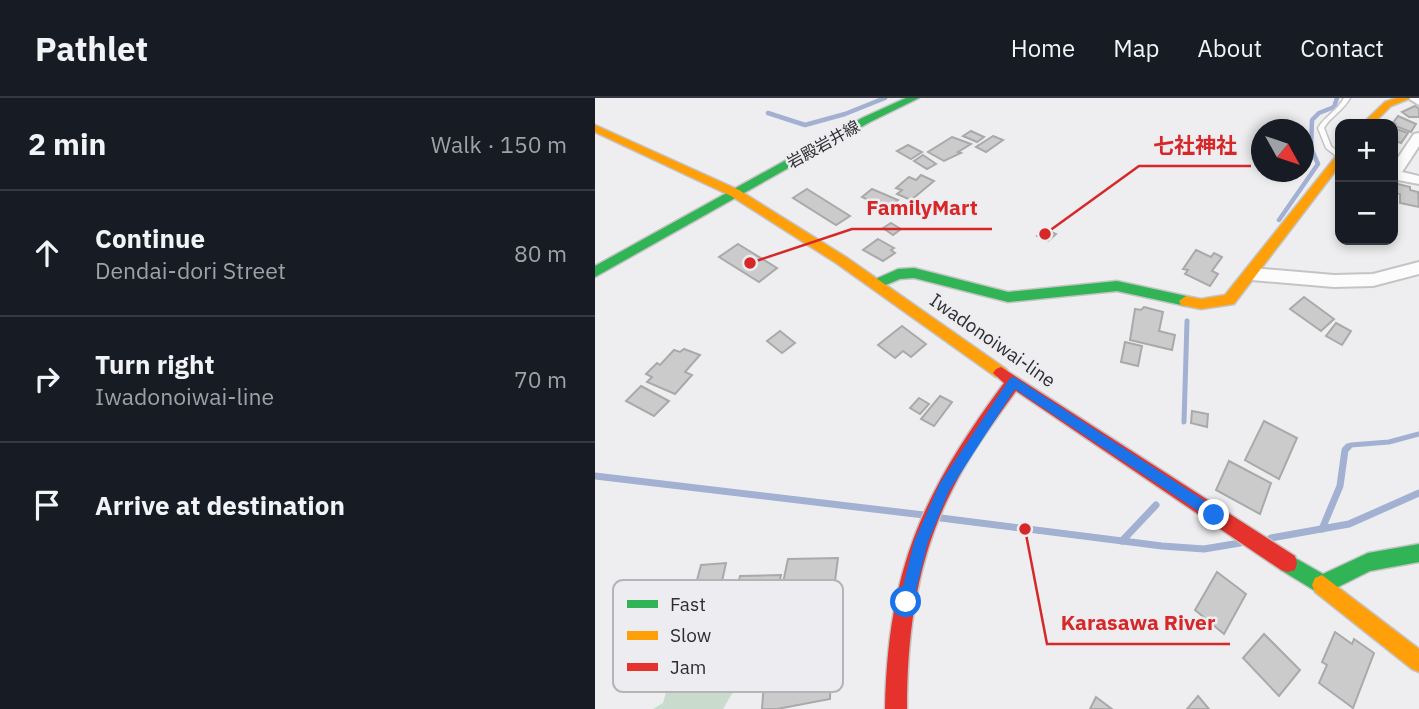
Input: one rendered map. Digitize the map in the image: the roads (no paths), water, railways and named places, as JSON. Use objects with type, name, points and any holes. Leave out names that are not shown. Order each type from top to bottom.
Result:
[{"type":"street","name":"岩殿岩井線","points":[[595,272],[866,120],[914,98]]},
{"type":"street","points":[[1372,119],[1388,104],[1406,98]]},
{"type":"street","points":[[1414,98],[1419,102]]},
{"type":"street","name":"Iwadonoiwai-line","points":[[595,128],[735,193],[876,284],[1014,382],[1322,585]]},
{"type":"street","points":[[1419,137],[1393,175],[1419,180]]},
{"type":"street","points":[[876,284],[898,274],[914,273],[1007,296],[1117,286],[1201,304],[1229,300],[1335,164]]},
{"type":"street","points":[[1251,274],[1334,281],[1373,280],[1419,268]]},
{"type":"street","points":[[896,709],[894,683],[902,624],[910,579],[921,542],[944,487],[1014,382]]},
{"type":"street","points":[[1419,553],[1389,555],[1348,568],[1322,585],[1419,662]]},
{"type":"lane","points":[[1335,153],[1328,147],[1321,128],[1325,120],[1340,113],[1347,98]]},
{"type":"waterway","points":[[768,113],[805,125],[845,114],[885,98]]},
{"type":"waterway","points":[[1279,220],[1318,164],[1311,148],[1312,120],[1319,113],[1334,107],[1337,98]]},
{"type":"waterway","points":[[1184,422],[1187,321]]},
{"type":"waterway","points":[[1346,449],[1351,445],[1389,442],[1419,434]]},
{"type":"waterway","points":[[1322,529],[1340,486],[1346,449]]},
{"type":"waterway","points":[[595,476],[924,515]]},
{"type":"waterway","points":[[1322,529],[1349,524],[1419,493]]},
{"type":"waterway","points":[[1122,541],[1156,505]]},
{"type":"waterway","points":[[941,518],[1122,541]]},
{"type":"waterway","points":[[1271,538],[1322,529]]},
{"type":"waterway","points":[[1122,541],[1204,549],[1240,543]]},
{"type":"place","name":"七社神社","points":[[1045,234]]},
{"type":"place","name":"FamilyMart","points":[[750,263]]},
{"type":"place","name":"Karasawa River","points":[[1025,529]]}]
